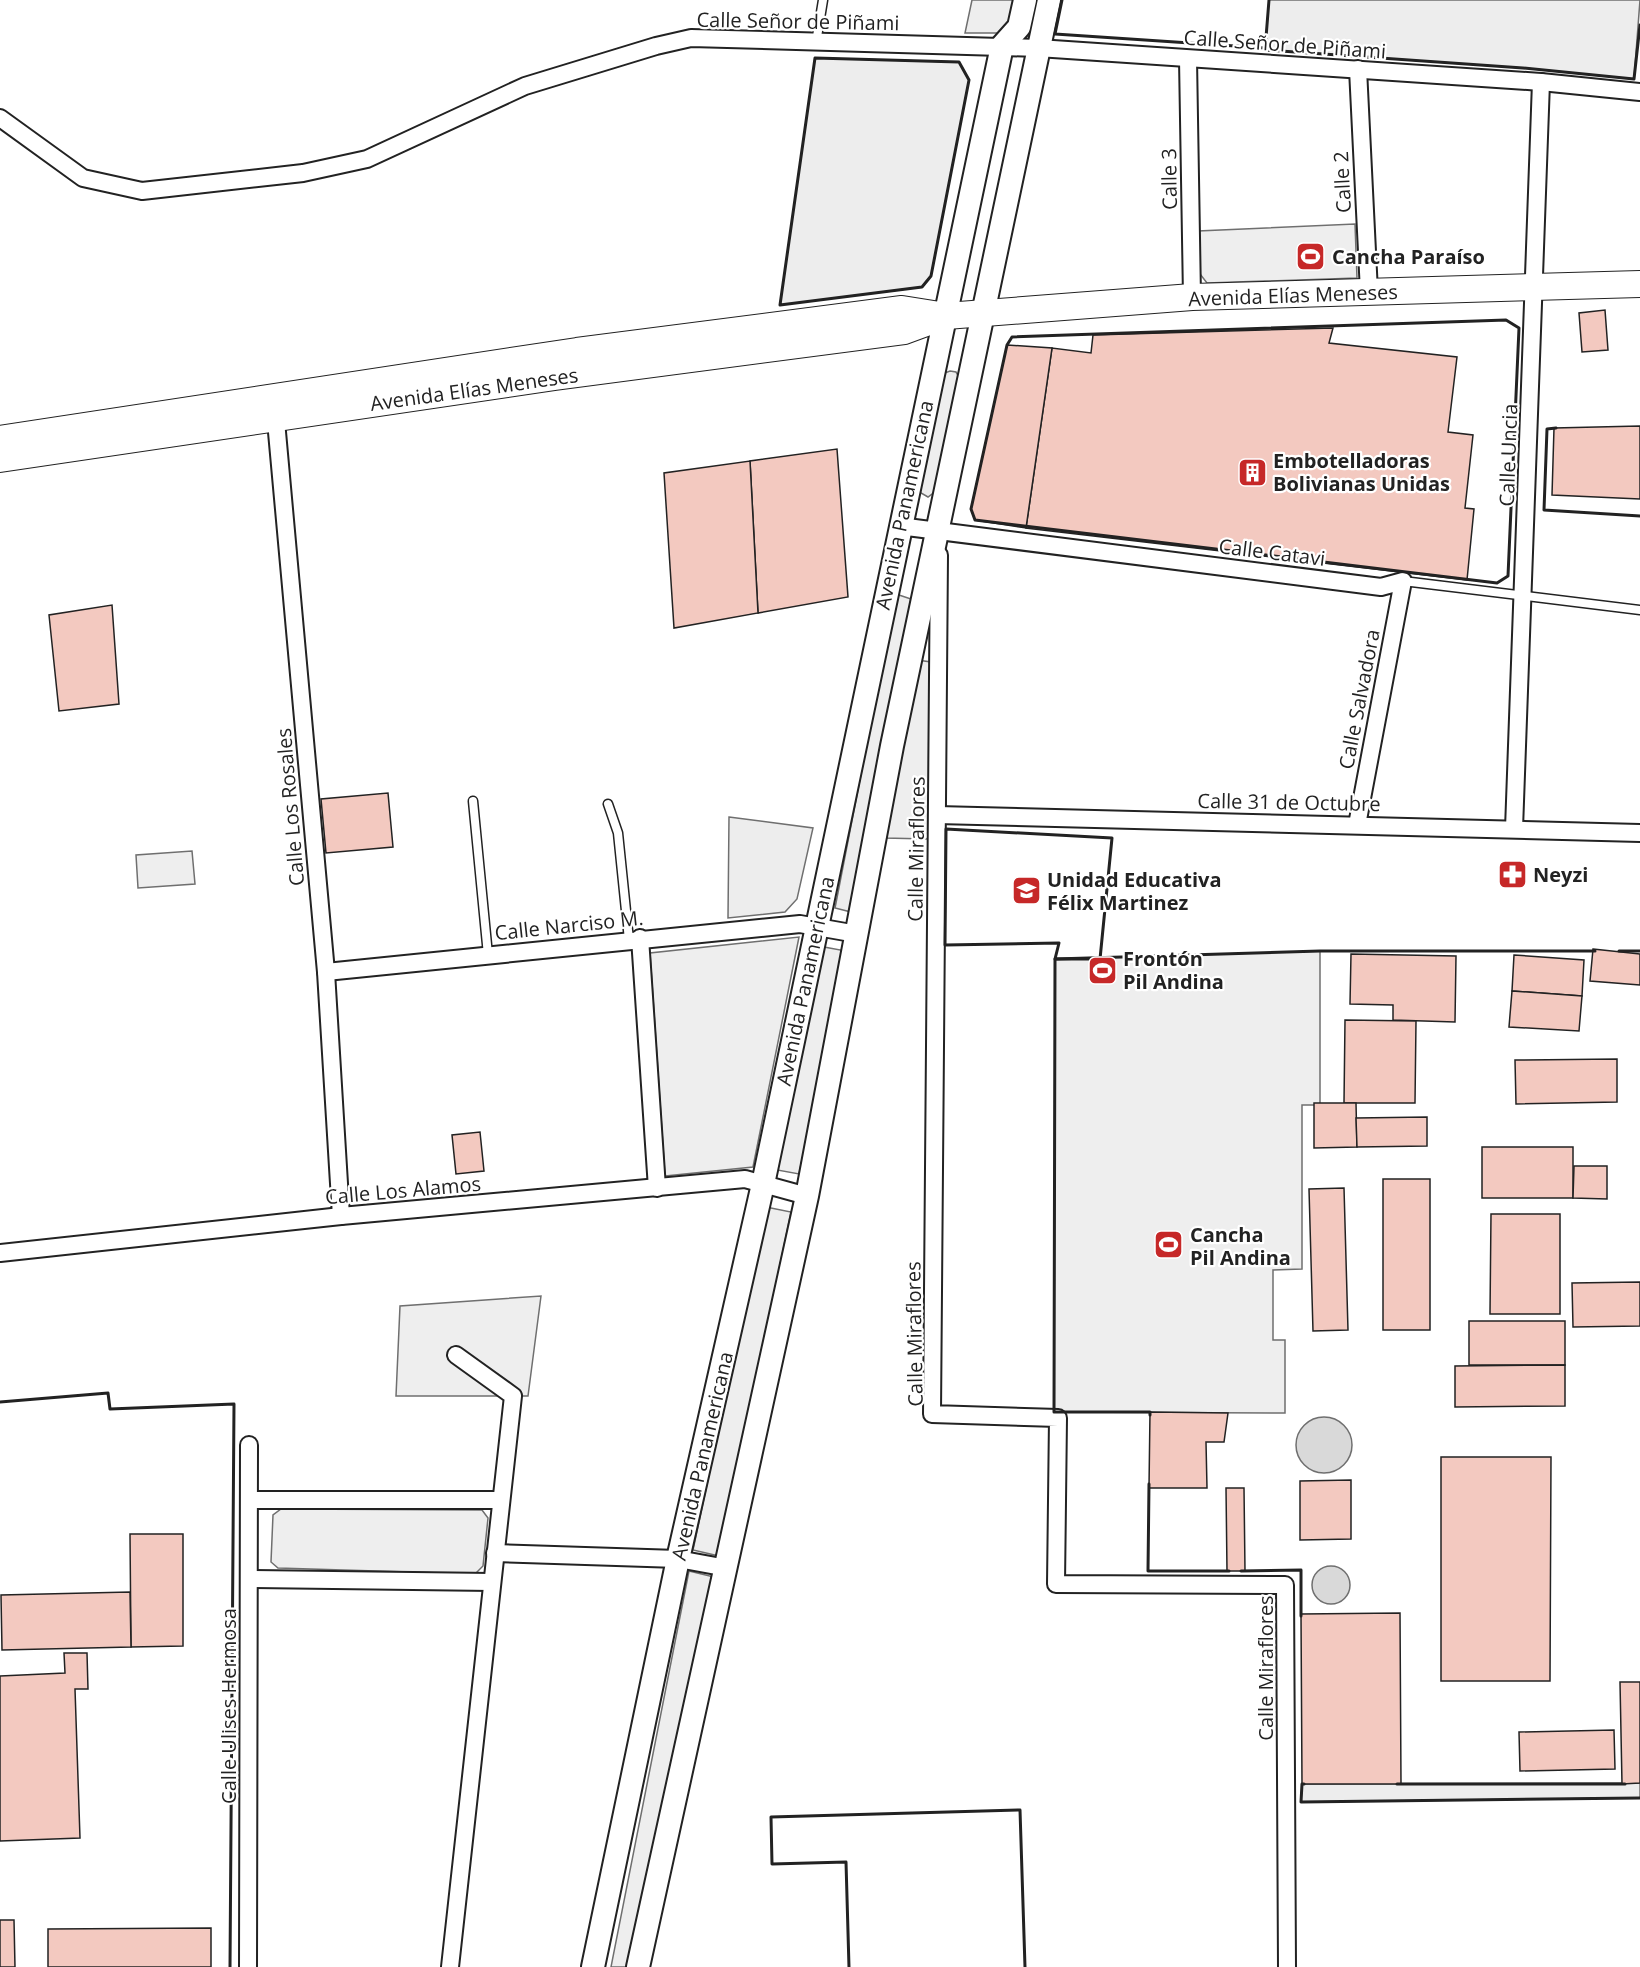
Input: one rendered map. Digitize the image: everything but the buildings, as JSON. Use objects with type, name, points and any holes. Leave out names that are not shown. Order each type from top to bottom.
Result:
[{"type":"main road","name":"Avenida Panamericana","points":[[593,1967],[678,1559],[763,1184],[899,526],[946,316],[1002,46],[1019,27],[1025,0]]},
{"type":"main road","name":"Avenida Panamericana","points":[[638,1967],[807,1197],[892,746],[1049,0]]},
{"type":"main road","name":"Avenida Elías Meneses","points":[[0,459],[174,424],[274,407],[555,377],[904,331],[946,316],[1192,297],[1640,284]]},
{"type":"main road","name":"Avenida Elías Meneses","points":[[0,439],[174,424]]},
{"type":"street","name":"Calle Señor de Piñami","points":[[0,118],[83,178],[142,191],[303,173],[367,159],[525,86],[662,44],[691,38],[1038,48],[1541,81],[1640,92]]},
{"type":"street","name":"Calle 3","points":[[1188,59],[1192,297]]},
{"type":"street","name":"Calle 2","points":[[1358,69],[1369,292]]},
{"type":"street","name":"Calle Uncia","points":[[1514,830],[1541,81]]},
{"type":"street","name":"Calle Los Rosales","points":[[274,407],[326,972],[342,1216]]},
{"type":"street","name":"Calle Catavi","points":[[899,526],[1381,587],[1403,581]]},
{"type":"street","name":"Calle Miraflores","points":[[938,532],[940,652],[932,1414],[1058,1418],[1056,1584],[1285,1585],[1287,1967]]},
{"type":"street","name":"Calle Salvadora","points":[[1357,825],[1403,581]]},
{"type":"street","name":"Calle 31 de Octubre","points":[[937,815],[1640,833]]},
{"type":"street","name":"Calle Narciso M.","points":[[326,972],[634,939],[800,924],[857,934]]},
{"type":"street","points":[[634,939],[657,1188]]},
{"type":"street","name":"Calle Los Alamos","points":[[0,1253],[342,1216],[745,1179],[807,1197]]},
{"type":"street","points":[[450,1967],[513,1396],[456,1355]]},
{"type":"street","name":"Calle Ulises Hermosa","points":[[248,1967],[249,1445]]},
{"type":"street","points":[[249,1500],[501,1500]]},
{"type":"street","points":[[495,1552],[678,1559],[727,1568]]},
{"type":"street","points":[[249,1579],[492,1582]]},
{"type":"lane","points":[[815,43],[823,0]]},
{"type":"lane","name":"Calle Catavi","points":[[1403,581],[1640,610]]},
{"type":"lane","points":[[473,801],[488,955]]},
{"type":"lane","points":[[608,804],[618,833],[634,939]]},
{"type":"shaded area","points":[[972,0],[1014,0],[1010,20],[999,33],[965,33]]},
{"type":"shaded area","points":[[1269,0],[1640,0],[1634,79],[1523,68],[1265,50]]},
{"type":"shaded area","points":[[815,58],[959,62],[969,80],[931,276],[922,287],[780,305]]},
{"type":"shaded area","points":[[1355,224],[1357,278],[1207,283],[1200,274],[1198,231]]},
{"type":"shaded area","points":[[950,371],[956,372],[959,377],[936,491],[928,497],[921,493],[918,487],[942,374]]},
{"type":"shaded area","points":[[896,594],[911,599],[851,912],[835,908]]},
{"type":"shaded area","points":[[917,660],[931,662],[928,839],[884,838]]},
{"type":"shaded area","points":[[729,817],[813,828],[797,899],[785,912],[728,918]]},
{"type":"shaded area","points":[[192,851],[195,884],[138,888],[136,855]]},
{"type":"shaded area","points":[[799,937],[753,1167],[665,1176],[650,953]]},
{"type":"shaded area","points":[[824,947],[846,951],[799,1174],[777,1170]]},
{"type":"shaded area","points":[[1320,951],[1320,1105],[1302,1105],[1302,1269],[1273,1270],[1273,1340],[1285,1340],[1285,1413],[1054,1412],[1055,959]]},
{"type":"shaded area","points":[[766,1207],[791,1212],[719,1556],[693,1550]]},
{"type":"shaded area","points":[[541,1296],[528,1396],[396,1396],[400,1306]]},
{"type":"shaded area","points":[[1324,1417],[1335,1419],[1344,1425],[1350,1434],[1352,1445],[1350,1456],[1344,1465],[1335,1471],[1324,1473],[1313,1471],[1304,1465],[1298,1456],[1296,1445],[1298,1434],[1304,1425],[1313,1419]]},
{"type":"shaded area","points":[[281,1509],[482,1510],[488,1518],[483,1566],[475,1574],[278,1568],[271,1562],[273,1515]]},
{"type":"shaded area","points":[[1331,1566],[1345,1571],[1350,1585],[1345,1599],[1331,1604],[1317,1599],[1312,1585],[1317,1571]]},
{"type":"shaded area","points":[[689,1571],[714,1577],[627,1967],[611,1967]]},
{"type":"shaded area","points":[[1640,1783],[1640,1798],[1301,1802],[1302,1784]]},
{"type":"wall","points":[[1062,0],[1055,34],[1265,48]]},
{"type":"wall","points":[[1269,0],[1265,50],[1523,68],[1634,79],[1640,25]]},
{"type":"wall","points":[[815,58],[959,62],[969,80],[931,276],[922,287],[780,305],[815,58]]},
{"type":"wall","points":[[1506,320],[1519,328],[1508,576],[1497,583],[975,520],[971,509],[1007,345],[1012,337],[1506,320]]},
{"type":"wall","points":[[1556,428],[1547,429],[1544,510],[1640,516]]},
{"type":"wall","points":[[946,829],[1112,838],[1100,959],[1055,959],[1059,943],[945,945],[946,829]]},
{"type":"wall","points":[[1150,1415],[1150,1412],[1054,1412],[1055,959],[1320,951],[1595,951]]},
{"type":"wall","points":[[1619,951],[1640,951]]},
{"type":"wall","points":[[0,1402],[108,1393],[110,1409],[234,1404],[230,1967]]},
{"type":"wall","points":[[1149,1484],[1148,1571],[1229,1571]]},
{"type":"wall","points":[[1241,1571],[1301,1570],[1301,1616]]},
{"type":"wall","points":[[1304,1784],[1302,1784],[1301,1802],[1640,1798]]},
{"type":"wall","points":[[1397,1784],[1625,1784]]},
{"type":"wall","points":[[849,1967],[846,1862],[772,1864],[771,1817],[1020,1810],[1025,1967]]},
{"type":"place","name":"Cancha Paraíso","points":[[1311,256]]},
{"type":"place","name":"Embotelladoras Bolivianas Unidas","points":[[1252,472]]},
{"type":"place","name":"Neyzi","points":[[1512,874]]},
{"type":"place","name":"Unidad Educativa Félix Martinez","points":[[1026,890]]},
{"type":"place","name":"Frontón Pil Andina","points":[[1102,970]]},
{"type":"place","name":"Cancha Pil Andina","points":[[1169,1245]]}]
